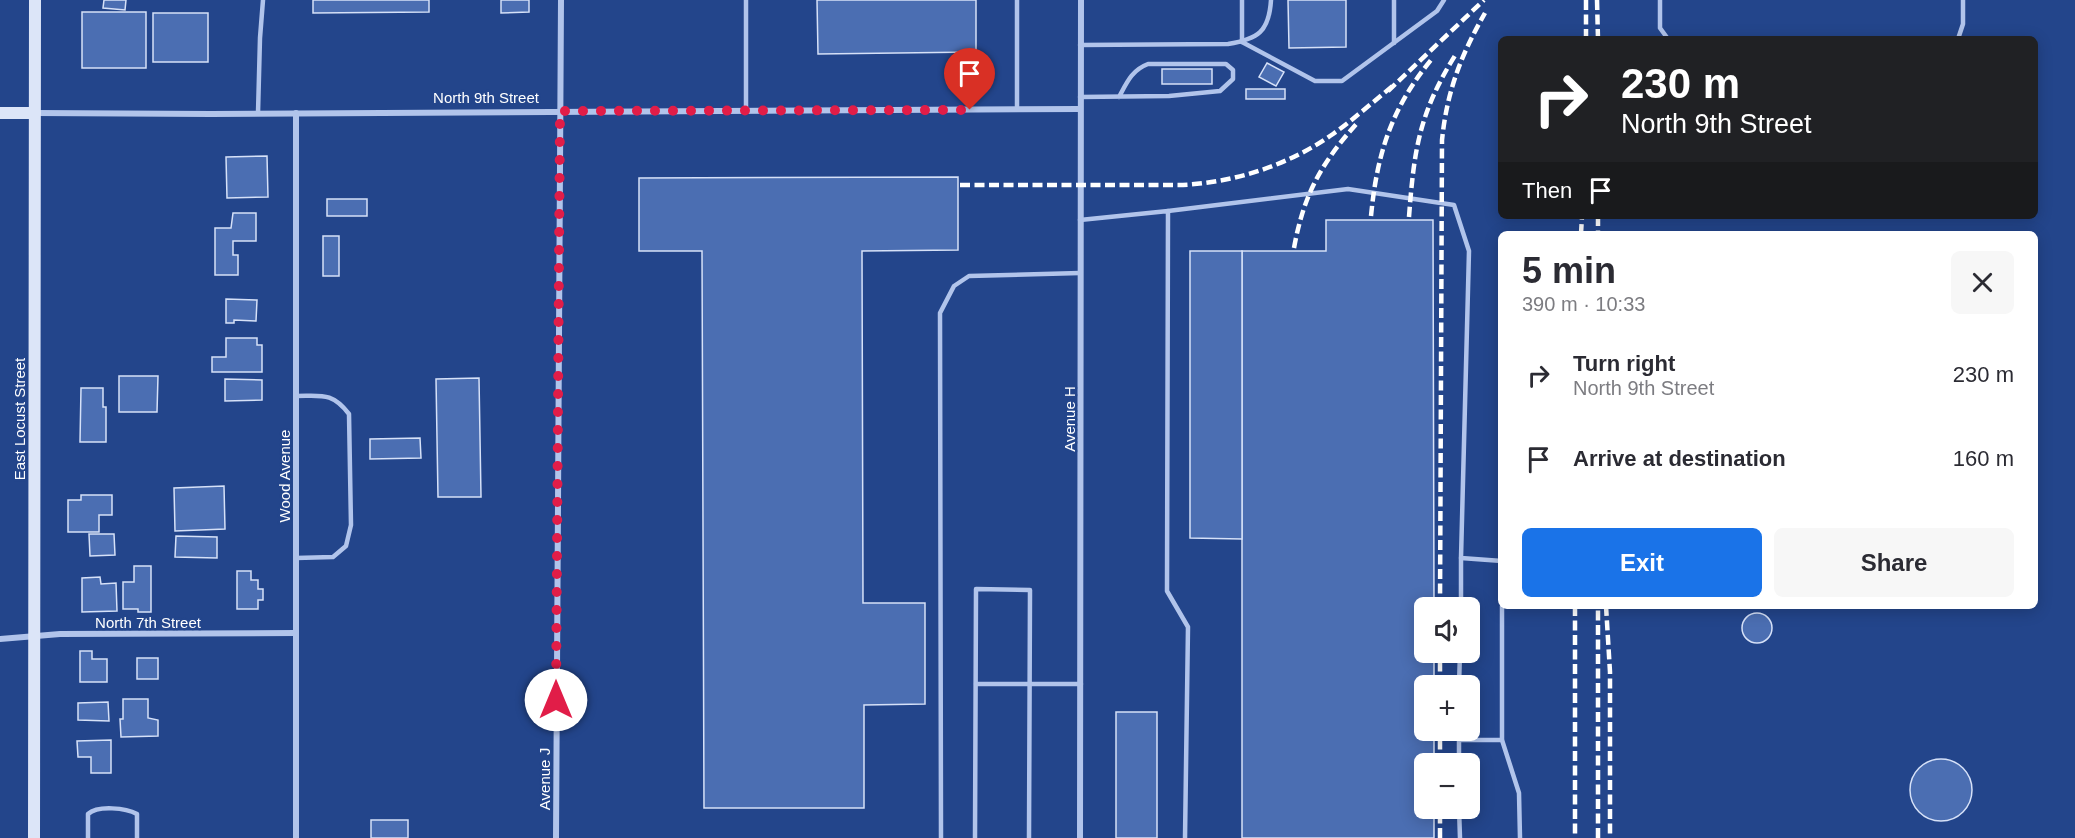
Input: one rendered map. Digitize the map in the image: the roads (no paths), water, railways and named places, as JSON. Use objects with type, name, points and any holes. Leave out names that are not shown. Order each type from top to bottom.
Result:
[{"type":"main road","name":"East Locust Street","points":[[34,838],[35,0]]},
{"type":"main road","name":"North 9th Street","points":[[0,113],[35,113]]},
{"type":"street","name":"Avenue J","points":[[556,838],[561,0]]},
{"type":"street","name":"Avenue H","points":[[1080,838],[1081,0]]},
{"type":"street","name":"North 9th Street","points":[[35,113],[1080,109]]},
{"type":"street","name":"Wood Avenue","points":[[296,113],[296,838]]},
{"type":"street","name":"North 7th Street","points":[[0,639],[60,634],[296,633]]},
{"type":"lane","points":[[258,113],[263,0]]},
{"type":"lane","points":[[746,0],[746,111]]},
{"type":"lane","points":[[1017,0],[1017,110]]},
{"type":"lane","points":[[1242,0],[1242,42]]},
{"type":"lane","points":[[1080,45],[1242,42],[1258,35],[1266,27],[1271,0]]},
{"type":"lane","points":[[1394,0],[1394,44]]},
{"type":"lane","points":[[1242,42],[1315,81],[1342,81],[1437,12],[1444,0]]},
{"type":"lane","points":[[1660,0],[1660,28],[1666,36]]},
{"type":"lane","points":[[1959,36],[1963,24],[1963,0]]},
{"type":"lane","points":[[1080,98],[1169,96],[1220,91],[1233,79],[1233,70],[1226,64],[1148,63],[1138,67],[1130,76],[1119,97]]},
{"type":"lane","points":[[1080,220],[1348,189],[1454,205],[1469,251],[1461,597]]},
{"type":"lane","points":[[1168,211],[1167,591],[1188,627],[1185,838]]},
{"type":"lane","points":[[941,838],[940,314],[954,286],[969,276],[1080,273]]},
{"type":"lane","points":[[296,396],[325,396],[338,400],[349,414],[351,525],[346,546],[333,557],[296,558]]},
{"type":"lane","points":[[1461,558],[1498,561]]},
{"type":"lane","points":[[975,838],[976,589],[1030,590],[1029,838]]},
{"type":"lane","points":[[1502,609],[1502,740],[1520,793],[1520,838]]},
{"type":"lane","points":[[976,684],[1081,684]]},
{"type":"lane","points":[[1480,740],[1502,740]]},
{"type":"lane","points":[[88,838],[88,814],[93,810],[118,809],[137,814],[137,838]]},
{"type":"lane","points":[[1459,819],[1460,838]]},
{"type":"railway","points":[[1388,91],[1484,0]]},
{"type":"railway","points":[[1586,0],[1586,36]]},
{"type":"railway","points":[[1597,0],[1598,36]]},
{"type":"railway","points":[[1440,597],[1442,140],[1447,105],[1456,74],[1485,13]]},
{"type":"railway","points":[[1409,217],[1416,152],[1426,114],[1456,54]]},
{"type":"railway","points":[[1371,216],[1377,172],[1388,133],[1406,96],[1431,60]]},
{"type":"railway","points":[[960,185],[1183,185],[1242,176],[1280,163],[1316,145],[1394,85]]},
{"type":"railway","points":[[1294,248],[1303,211],[1316,179],[1335,150],[1359,121]]},
{"type":"railway","points":[[1581,231],[1582,219]]},
{"type":"railway","points":[[1598,219],[1598,231]]},
{"type":"railway","points":[[1575,609],[1575,838]]},
{"type":"railway","points":[[1598,609],[1598,838]]},
{"type":"railway","points":[[1606,609],[1610,672],[1610,838]]},
{"type":"railway","points":[[1440,663],[1440,675]]},
{"type":"railway","points":[[1440,741],[1440,753]]},
{"type":"railway","points":[[1440,819],[1440,838]]}]
